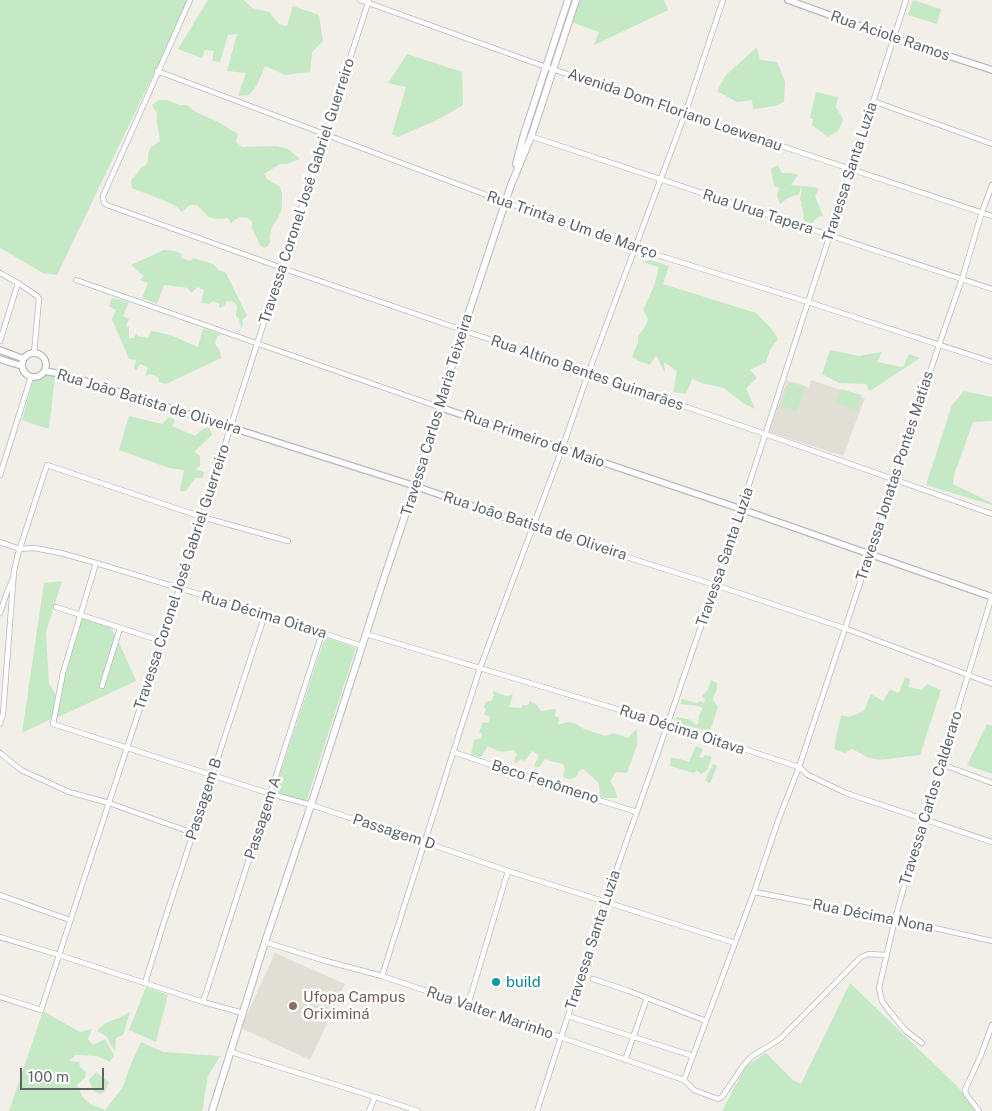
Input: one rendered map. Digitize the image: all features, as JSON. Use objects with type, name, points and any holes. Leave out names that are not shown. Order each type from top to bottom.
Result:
[{"type":"main road","name":"Travessa Carlos Maria Teixeira","points":[[511,185],[524,134],[568,0]]},
{"type":"main road","name":"Travessa Carlos Maria Teixeira","points":[[212,1111],[362,646],[416,486],[463,330],[505,202],[531,137],[576,0]]},
{"type":"street","points":[[157,71],[190,0]]},
{"type":"street","name":"Avenida Dom Floriano Loewenau","points":[[360,0],[369,1],[553,69],[992,216]]},
{"type":"street","points":[[382,976],[480,668],[661,180],[723,0]]},
{"type":"street","name":"Rua Aciole Ramos","points":[[788,0],[893,38],[992,70]]},
{"type":"street","name":"Travessa Santa Luzia","points":[[537,1111],[605,902],[716,585],[906,0]]},
{"type":"street","name":"Travessa Coronel José Gabriel Guerreiro","points":[[0,997],[41,1010],[369,1]]},
{"type":"street","name":"Rua Trinta e Um de Março","points":[[157,71],[505,202],[635,248],[992,362]]},
{"type":"street","name":"Rua Altíno Bentes Guimarães","points":[[157,71],[103,196],[104,203],[107,205],[282,268],[992,514]]},
{"type":"street","points":[[873,102],[992,144]]},
{"type":"street","name":"Rua Urua Tapera","points":[[524,134],[992,289]]},
{"type":"street","name":"Travessa Jonatas Pontes Matias","points":[[799,767],[992,185]]},
{"type":"street","points":[[0,274],[18,283],[39,298],[34,353]]},
{"type":"street","name":"Rua Primeiro de Maio","points":[[76,280],[992,597]]},
{"type":"street","points":[[0,341],[18,283]]},
{"type":"street","points":[[0,350],[24,359]]},
{"type":"street","points":[[34,353],[44,359],[46,367],[45,371],[39,376],[31,377],[24,373],[22,366],[26,356],[34,353]]},
{"type":"street","points":[[0,359],[22,366]]},
{"type":"street","name":"Rua João Batista de Oliveira","points":[[45,371],[66,375],[416,486],[532,528],[716,585],[844,628],[992,684]]},
{"type":"street","points":[[0,475],[31,377]]},
{"type":"street","points":[[1,721],[14,571],[47,465],[202,517],[288,541]]},
{"type":"street","name":"Rua Décima Oitava","points":[[0,542],[20,549],[34,548],[96,563],[265,614],[362,646]]},
{"type":"street","points":[[81,616],[96,563]]},
{"type":"street","points":[[0,613],[9,585],[14,578]]},
{"type":"street","name":"Travessa Carlos Calderaro","points":[[922,1043],[906,1031],[882,1001],[879,988],[895,919],[923,819],[992,597]]},
{"type":"street","points":[[56,607],[161,641]]},
{"type":"street","name":"Passagem B","points":[[145,983],[265,614]]},
{"type":"street","name":"Passagem D","points":[[81,616],[63,673],[53,724],[311,805],[508,871],[735,943]]},
{"type":"street","points":[[102,686],[120,628]]},
{"type":"street","name":"Passagem A","points":[[203,1002],[322,633]]},
{"type":"street","name":"Rua Décima Oitava","points":[[366,634],[668,724],[799,767],[808,775],[846,793],[992,842]]},
{"type":"street","name":"Beco Fenômeno","points":[[453,752],[636,812]]},
{"type":"street","points":[[0,753],[21,770],[69,792],[109,803],[193,833]]},
{"type":"street","points":[[941,764],[992,783]]},
{"type":"street","points":[[684,1080],[799,767]]},
{"type":"street","points":[[468,1005],[508,871]]},
{"type":"street","name":"Rua Décima Nona","points":[[754,892],[895,919],[992,941]]},
{"type":"street","points":[[0,895],[70,920]]},
{"type":"street","points":[[0,937],[243,1013]]},
{"type":"street","name":"Rua Valter Marinho","points":[[266,942],[322,960],[382,976],[684,1080],[694,1090],[716,1099],[721,1099],[750,1057],[780,1039],[861,958],[869,954],[886,956]]},
{"type":"street","points":[[593,979],[706,1021]]},
{"type":"street","points":[[625,1060],[647,998]]},
{"type":"street","points":[[568,1016],[693,1056]]},
{"type":"street","points":[[979,1111],[965,1090],[992,1025]]},
{"type":"street","points":[[231,1052],[418,1111]]},
{"type":"street","points":[[369,1111],[375,1096]]},
{"type":"shaded area","points":[[811,380],[865,398],[843,456],[769,432],[787,381],[809,388]]},
{"type":"shaded area","name":"Ufopa Campus Oriximiná","points":[[275,953],[345,984],[310,1060],[241,1028]]},
{"type":"green space","points":[[0,0],[189,0],[57,275],[43,273],[0,248]]},
{"type":"green space","points":[[208,0],[244,0],[252,8],[269,12],[279,24],[287,26],[293,6],[319,15],[323,41],[312,52],[310,72],[285,75],[265,66],[257,85],[249,95],[238,96],[246,73],[227,71],[237,34],[228,35],[220,62],[212,61],[214,51],[205,50],[202,58],[178,49]]},
{"type":"green space","points":[[580,0],[664,0],[668,10],[594,45],[599,32],[571,22]]},
{"type":"green space","points":[[913,0],[941,9],[937,24],[908,15]]},
{"type":"green space","points":[[757,47],[760,60],[777,62],[785,82],[784,102],[775,106],[753,109],[752,100],[737,102],[717,91],[726,75]]},
{"type":"green space","points":[[407,54],[462,72],[463,105],[439,119],[398,137],[392,134],[406,87],[388,83]]},
{"type":"green space","points":[[816,92],[838,97],[836,107],[843,119],[839,130],[828,137],[812,125],[813,119],[810,118]]},
{"type":"green space","points":[[159,100],[186,105],[194,111],[218,122],[238,134],[236,142],[242,147],[276,146],[288,149],[300,159],[287,164],[280,164],[264,174],[267,179],[280,187],[282,194],[282,208],[272,227],[270,242],[267,247],[264,248],[260,245],[252,228],[252,222],[248,218],[239,217],[231,223],[228,218],[217,219],[209,217],[197,205],[190,205],[182,212],[170,203],[132,188],[131,181],[141,168],[146,165],[151,147],[160,141],[157,113],[152,105]]},
{"type":"green space","points":[[778,165],[782,173],[798,175],[791,185],[801,186],[799,194],[788,198],[780,204],[777,196],[779,188],[774,186],[771,169]]},
{"type":"green space","points":[[802,186],[819,189],[815,196],[823,216],[818,217],[811,224],[804,223],[802,202],[800,200]]},
{"type":"green space","points":[[164,250],[175,251],[182,254],[181,258],[191,261],[193,258],[213,264],[219,270],[226,273],[247,316],[242,320],[241,330],[239,318],[236,316],[237,306],[234,302],[227,301],[224,306],[219,308],[219,304],[213,301],[209,304],[201,303],[204,290],[198,287],[191,293],[188,288],[164,285],[157,304],[142,298],[148,283],[140,280],[144,276],[131,265]]},
{"type":"green space","points":[[651,260],[669,266],[663,284],[756,313],[771,328],[778,339],[770,350],[766,362],[750,370],[757,378],[746,388],[755,409],[743,403],[724,388],[692,379],[686,394],[673,392],[677,371],[664,362],[665,373],[656,355],[650,365],[632,357],[638,342],[638,336],[648,319],[643,310],[654,286],[659,267],[642,262]]},
{"type":"green space","points":[[112,298],[129,302],[123,316],[129,319],[126,326],[129,327],[129,338],[134,338],[136,334],[148,338],[151,331],[173,336],[198,347],[203,328],[221,335],[217,336],[215,344],[219,349],[221,358],[166,384],[159,382],[158,377],[150,374],[145,377],[148,367],[140,364],[136,370],[134,367],[136,360],[129,359],[112,319],[116,310],[109,306]]},
{"type":"green space","points":[[830,350],[859,356],[882,352],[877,362],[903,367],[909,354],[920,358],[870,391],[866,384],[839,383],[822,374]]},
{"type":"green space","points":[[47,374],[55,376],[49,429],[22,420],[33,381],[41,379]]},
{"type":"green space","points":[[789,382],[805,388],[797,411],[781,407]]},
{"type":"green space","points":[[841,389],[861,395],[857,410],[835,403]]},
{"type":"green space","points":[[964,391],[992,397],[992,421],[973,422],[954,475],[953,484],[992,503],[992,505],[926,485],[952,405]]},
{"type":"green space","points":[[129,416],[162,424],[169,417],[175,420],[172,426],[195,436],[209,426],[212,435],[194,452],[200,456],[200,466],[195,469],[204,472],[203,478],[195,478],[186,491],[180,491],[184,470],[169,468],[119,450]]},
{"type":"green space","points":[[62,581],[46,632],[49,684],[58,698],[53,718],[22,733],[44,583]]},
{"type":"green space","points":[[81,616],[112,626],[111,629],[118,640],[136,681],[56,718],[63,671]]},
{"type":"green space","points":[[325,637],[356,648],[306,802],[274,792]]},
{"type":"green space","points":[[905,677],[910,679],[909,687],[922,690],[927,684],[941,690],[920,755],[879,760],[866,757],[852,749],[845,753],[834,749],[841,715],[849,717],[864,711],[871,694],[883,701],[890,690],[899,693]]},
{"type":"green space","points":[[711,680],[717,683],[713,698],[718,707],[710,731],[675,722],[676,717],[691,720],[696,725],[698,724],[703,708],[680,704],[682,699],[704,703],[705,699],[702,697],[708,690]]},
{"type":"green space","points":[[493,691],[506,696],[513,695],[509,707],[522,708],[522,705],[528,705],[530,701],[536,704],[541,711],[556,709],[555,716],[559,718],[558,725],[568,722],[574,723],[584,729],[605,736],[614,733],[628,738],[637,729],[637,745],[627,773],[616,772],[610,781],[615,789],[617,798],[600,798],[599,783],[583,769],[579,771],[576,777],[570,779],[563,777],[565,768],[563,764],[545,759],[539,767],[534,766],[539,755],[532,751],[525,761],[521,759],[516,763],[514,761],[517,754],[513,750],[503,752],[488,746],[481,757],[471,754],[474,740],[481,738],[482,733],[479,732],[483,722],[488,723],[490,717],[484,714],[486,709],[484,708],[486,702],[492,700]]},
{"type":"green space","points":[[987,724],[992,726],[992,774],[967,765]]},
{"type":"green space","points":[[696,746],[703,749],[699,757],[703,758],[705,755],[712,757],[707,770],[701,774],[697,770],[694,773],[670,766],[671,758],[689,762]]},
{"type":"green space","points":[[713,764],[717,766],[710,783],[705,781]]},
{"type":"green space","points":[[850,983],[958,1087],[976,1111],[722,1111],[746,1066],[766,1053],[793,1080],[801,1084]]},
{"type":"green space","points":[[146,987],[168,995],[156,1042],[129,1030]]},
{"type":"green space","points":[[43,1011],[80,1032],[92,1029],[88,1039],[93,1045],[105,1039],[114,1055],[110,1062],[97,1056],[76,1055],[69,1061],[79,1062],[80,1067],[86,1072],[85,1078],[77,1085],[82,1096],[90,1104],[105,1110],[123,1087],[141,1042],[163,1052],[220,1056],[208,1076],[202,1111],[9,1111]]},
{"type":"green space","points":[[130,1012],[123,1035],[116,1038],[115,1052],[106,1036],[97,1031],[105,1023]]},
{"type":"green space","points":[[96,1072],[109,1082],[105,1092],[99,1094],[93,1090],[89,1080]]},
{"type":"place","name":"build","points":[[496,982]]},
{"type":"place","name":"Ufopa Campus Oriximiná","points":[[293,1006]]}]
